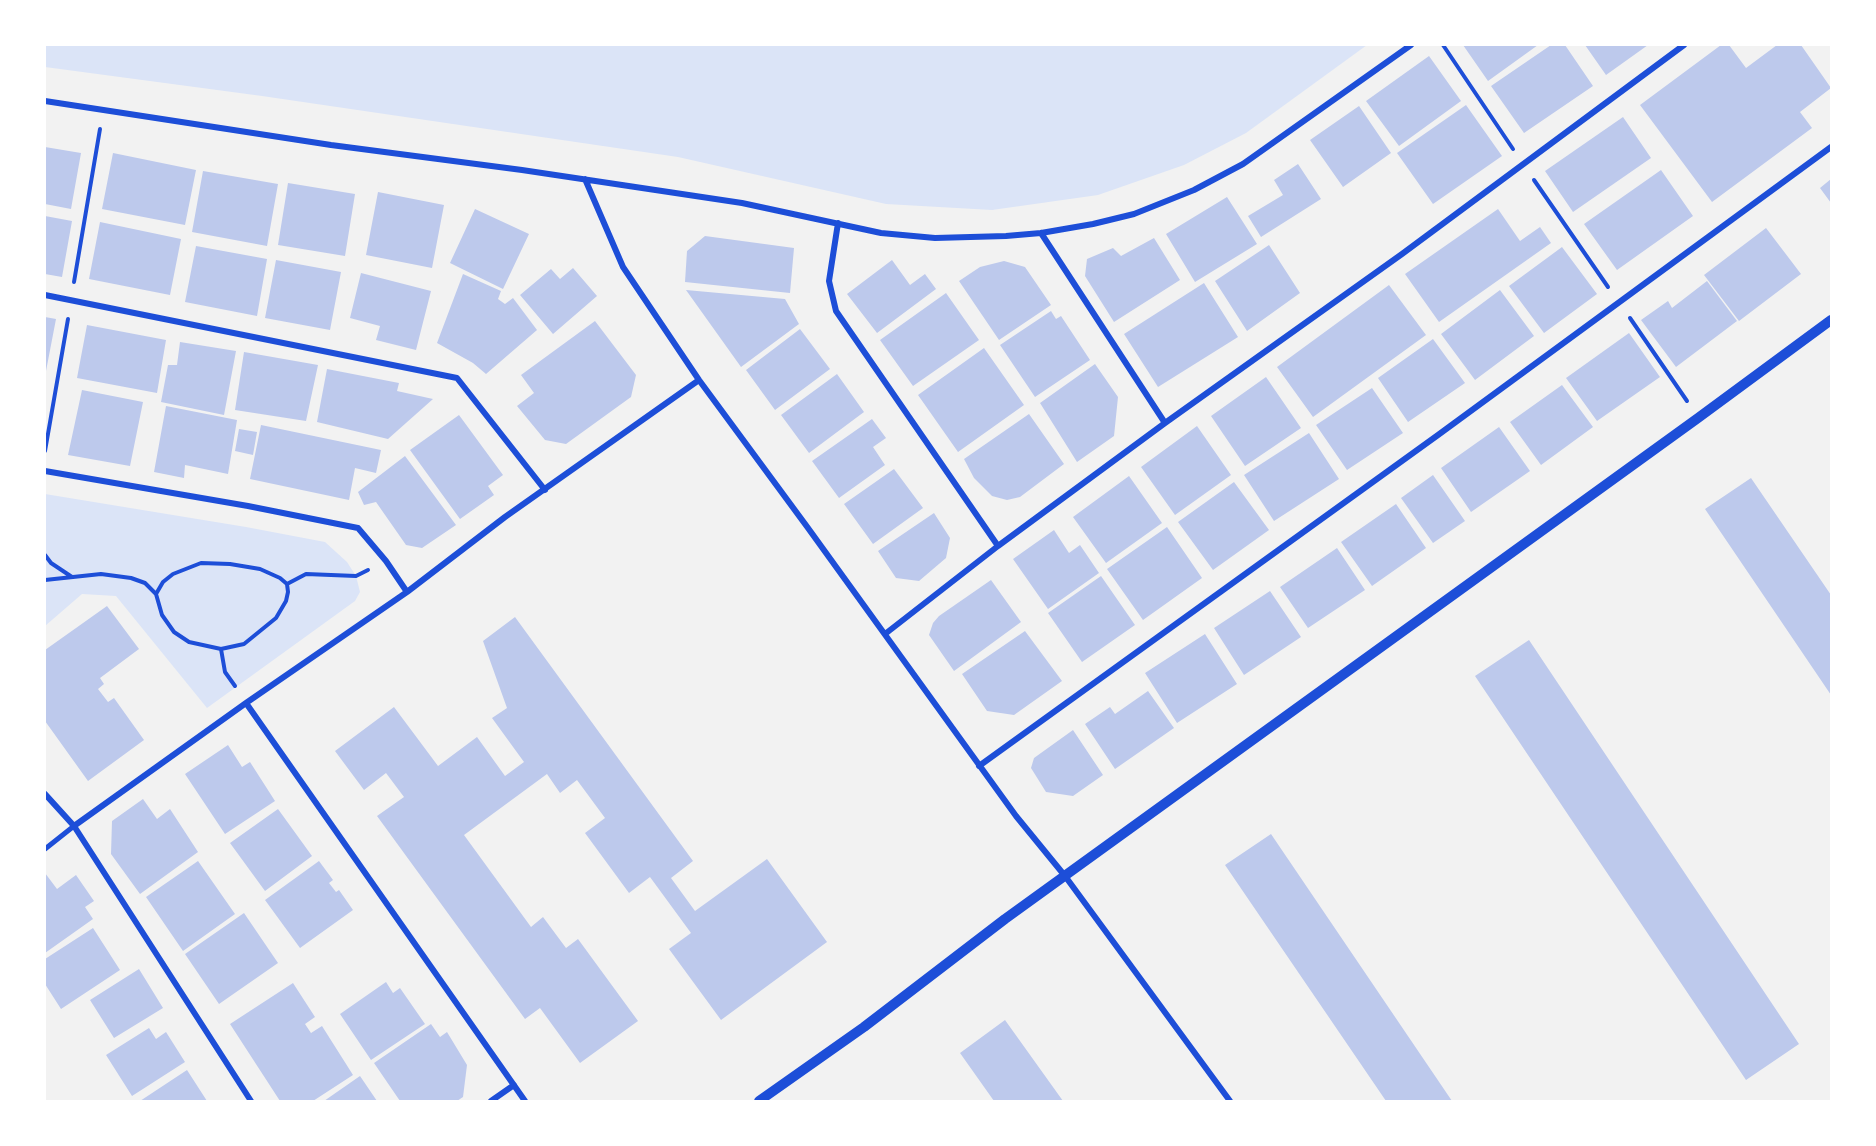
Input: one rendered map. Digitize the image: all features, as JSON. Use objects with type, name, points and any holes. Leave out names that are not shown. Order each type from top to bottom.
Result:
[{"type":"street","points":[[45,101],[332,145],[742,203],[881,233],[935,238],[1041,233],[1094,224],[1134,214],[1194,190],[1243,164],[1411,45]]},
{"type":"street","points":[[885,634],[998,546],[1165,423],[1402,254],[1684,45]]},
{"type":"street","points":[[979,766],[1831,147]]},
{"type":"street","points":[[585,179],[623,267],[699,380],[979,766],[1065,876],[1230,1101]]},
{"type":"street","points":[[838,223],[829,281],[836,311],[998,546]]},
{"type":"street","points":[[1041,233],[1165,423]]},
{"type":"street","points":[[45,295],[457,378],[545,490]]},
{"type":"street","points":[[759,1101],[864,1027],[1005,919],[1831,320]]},
{"type":"street","points":[[45,849],[246,703],[407,592],[699,380]]},
{"type":"street","points":[[45,471],[248,506],[358,528],[386,561],[407,592]]},
{"type":"street","points":[[246,703],[525,1101]]},
{"type":"street","points":[[45,794],[74,826],[250,1101]]},
{"type":"street","points":[[491,1101],[514,1085]]},
{"type":"path","points":[[1443,45],[1698,418]]},
{"type":"path","points":[[45,451],[103,109]]},
{"type":"path","points":[[45,555],[51,563],[73,578]]},
{"type":"path","points":[[287,584],[306,574],[356,576],[386,561]]},
{"type":"path","points":[[156,594],[163,582],[172,574],[201,563],[230,564],[260,569],[280,578],[287,584]]},
{"type":"path","points":[[45,580],[101,574],[131,578],[145,583],[156,594],[162,615],[174,632],[189,642],[221,649],[244,644],[276,618],[286,601],[287,584]]},
{"type":"path","points":[[221,649],[225,672],[236,687]]},
{"type":"shaded area","points":[[45,45],[1367,45],[1246,133],[1184,165],[1098,195],[992,210],[886,204],[678,157],[262,96],[45,67]]},
{"type":"shaded area","points":[[45,494],[325,542],[347,562],[356,576],[360,592],[355,601],[207,708],[116,596],[82,594],[45,626]]},
{"type":"building","points":[[1463,45],[1538,45],[1488,81]]},
{"type":"building","points":[[1551,45],[1565,45],[1593,86],[1524,133],[1491,86]]},
{"type":"building","points":[[1585,45],[1648,45],[1606,75]]},
{"type":"building","points":[[1721,45],[1729,45],[1746,68],[1777,45],[1801,45],[1831,88],[1800,112],[1812,128],[1712,202],[1640,105]]},
{"type":"building","points":[[1429,56],[1461,101],[1399,146],[1366,101]]},
{"type":"building","points":[[1466,105],[1502,156],[1433,204],[1397,153]]},
{"type":"building","points":[[1359,106],[1391,153],[1343,187],[1310,140]]},
{"type":"building","points":[[1623,117],[1651,158],[1573,212],[1545,171]]},
{"type":"building","points":[[45,147],[81,153],[71,209],[45,204]]},
{"type":"building","points":[[113,153],[196,170],[185,225],[102,209]]},
{"type":"building","points":[[1298,164],[1321,199],[1261,237],[1248,216],[1283,195],[1274,180]]},
{"type":"building","points":[[1661,170],[1693,216],[1617,270],[1584,224]]},
{"type":"building","points":[[203,171],[278,184],[267,246],[192,232]]},
{"type":"building","points":[[1831,179],[1831,203],[1820,188]]},
{"type":"building","points":[[288,183],[355,194],[345,256],[278,245]]},
{"type":"building","points":[[378,192],[444,205],[432,268],[366,255]]},
{"type":"building","points":[[1227,197],[1257,244],[1195,282],[1166,234]]},
{"type":"building","points":[[475,209],[529,234],[503,289],[450,263]]},
{"type":"building","points":[[1498,209],[1520,241],[1540,227],[1551,243],[1439,322],[1405,274]]},
{"type":"building","points":[[45,216],[72,221],[62,277],[45,274]]},
{"type":"building","points":[[100,222],[181,239],[170,295],[89,279]]},
{"type":"building","points":[[1766,228],[1801,274],[1739,321],[1704,275]]},
{"type":"building","points":[[705,236],[794,248],[790,293],[685,282],[687,251]]},
{"type":"building","points":[[1154,238],[1180,280],[1114,322],[1085,276],[1087,259],[1113,248],[1121,256]]},
{"type":"building","points":[[1269,245],[1300,293],[1247,331],[1215,281]]},
{"type":"building","points":[[196,246],[267,259],[257,316],[185,302]]},
{"type":"building","points":[[1562,247],[1597,294],[1544,333],[1509,286]]},
{"type":"building","points":[[276,260],[341,272],[330,330],[265,318]]},
{"type":"building","points":[[892,260],[910,285],[925,274],[936,289],[877,333],[847,294]]},
{"type":"building","points":[[1004,261],[1025,267],[1051,305],[999,340],[959,281],[980,267]]},
{"type":"building","points":[[573,268],[597,296],[553,334],[520,295],[551,269],[560,279]]},
{"type":"building","points":[[361,273],[431,291],[416,350],[376,340],[380,326],[350,318]]},
{"type":"building","points":[[463,274],[501,291],[498,299],[505,304],[513,298],[537,330],[486,374],[473,363],[437,343]]},
{"type":"building","points":[[1707,281],[1737,321],[1676,367],[1641,320],[1668,301],[1672,308]]},
{"type":"building","points":[[1204,283],[1238,337],[1158,387],[1124,334]]},
{"type":"building","points":[[1389,285],[1426,335],[1313,417],[1277,367]]},
{"type":"building","points":[[686,290],[785,299],[799,324],[741,367]]},
{"type":"building","points":[[1500,290],[1534,336],[1475,380],[1441,334]]},
{"type":"building","points":[[946,293],[979,340],[913,386],[880,340]]},
{"type":"building","points":[[1051,311],[1056,319],[1061,316],[1090,360],[1035,397],[1000,345]]},
{"type":"building","points":[[45,317],[56,319],[46,371],[45,371]]},
{"type":"building","points":[[595,321],[636,375],[631,397],[566,444],[545,440],[517,406],[534,393],[521,375]]},
{"type":"building","points":[[87,325],[166,340],[157,393],[77,378]]},
{"type":"building","points":[[800,329],[830,369],[775,410],[746,370]]},
{"type":"building","points":[[1629,333],[1660,377],[1597,421],[1566,378]]},
{"type":"building","points":[[1433,339],[1465,383],[1408,422],[1378,378]]},
{"type":"building","points":[[180,342],[236,351],[224,415],[161,402],[168,365],[177,365]]},
{"type":"building","points":[[984,348],[1024,405],[958,452],[918,395]]},
{"type":"building","points":[[244,352],[318,365],[306,421],[235,410]]},
{"type":"building","points":[[1095,364],[1118,397],[1114,436],[1077,462],[1040,403]]},
{"type":"building","points":[[327,369],[399,383],[397,391],[433,399],[388,439],[317,422]]},
{"type":"building","points":[[837,374],[864,412],[809,453],[781,415]]},
{"type":"building","points":[[1266,377],[1301,428],[1245,466],[1211,416]]},
{"type":"building","points":[[1562,385],[1593,427],[1541,465],[1510,422]]},
{"type":"building","points":[[1372,388],[1403,433],[1347,470],[1316,425]]},
{"type":"building","points":[[82,390],[143,402],[130,466],[68,455]]},
{"type":"building","points":[[166,406],[237,420],[228,474],[185,465],[184,478],[154,472]]},
{"type":"building","points":[[1029,414],[1064,464],[1020,497],[1007,500],[992,496],[974,478],[964,459]]},
{"type":"building","points":[[459,415],[503,475],[488,486],[494,495],[460,519],[410,450]]},
{"type":"building","points":[[872,419],[886,438],[873,447],[885,465],[839,498],[812,461]]},
{"type":"building","points":[[261,425],[381,450],[376,473],[355,468],[349,500],[250,479]]},
{"type":"building","points":[[1197,426],[1231,475],[1175,515],[1141,467]]},
{"type":"building","points":[[1499,427],[1530,471],[1471,512],[1441,468]]},
{"type":"building","points":[[239,429],[257,432],[253,455],[235,451]]},
{"type":"building","points":[[1309,433],[1339,479],[1274,521],[1244,475]]},
{"type":"building","points":[[405,456],[456,525],[422,548],[406,545],[376,502],[364,505],[358,492]]},
{"type":"building","points":[[894,469],[923,508],[873,544],[844,504]]},
{"type":"building","points":[[1433,475],[1465,521],[1433,543],[1401,498]]},
{"type":"building","points":[[1129,476],[1162,523],[1106,563],[1073,517]]},
{"type":"building","points":[[1751,478],[1831,595],[1831,695],[1705,509]]},
{"type":"building","points":[[1234,482],[1269,530],[1213,570],[1178,522]]},
{"type":"building","points":[[1396,504],[1426,548],[1372,586],[1341,542]]},
{"type":"building","points":[[934,513],[950,538],[946,558],[919,581],[896,578],[878,551]]},
{"type":"building","points":[[1167,527],[1202,578],[1143,620],[1107,569]]},
{"type":"building","points":[[1054,530],[1069,553],[1080,545],[1099,573],[1048,609],[1013,559]]},
{"type":"building","points":[[1337,548],[1365,590],[1308,628],[1280,587]]},
{"type":"building","points":[[1101,576],[1135,625],[1082,662],[1048,613]]},
{"type":"building","points":[[991,580],[1021,622],[954,671],[929,635],[933,623],[939,616]]},
{"type":"building","points":[[1270,591],[1301,637],[1244,675],[1214,628]]},
{"type":"building","points":[[107,606],[139,649],[100,678],[104,684],[98,689],[108,702],[114,698],[144,740],[88,781],[45,721],[45,650]]},
{"type":"building","points":[[515,617],[693,861],[671,878],[695,911],[767,859],[827,942],[721,1020],[669,949],[691,933],[650,877],[629,893],[585,833],[605,818],[577,780],[560,793],[547,774],[464,835],[531,927],[543,917],[566,948],[578,939],[638,1021],[580,1063],[540,1008],[525,1019],[377,816],[404,797],[386,773],[364,790],[335,751],[394,707],[438,766],[477,737],[505,776],[524,762],[492,718],[507,708],[483,641]]},
{"type":"building","points":[[1025,631],[1062,681],[1014,715],[987,711],[962,674]]},
{"type":"building","points":[[1205,634],[1237,684],[1177,723],[1145,673]]},
{"type":"building","points":[[1529,640],[1799,1044],[1746,1080],[1475,676]]},
{"type":"building","points":[[1148,691],[1174,728],[1115,769],[1085,724],[1110,707],[1115,714]]},
{"type":"building","points":[[1073,730],[1103,775],[1073,796],[1046,792],[1031,768],[1034,758]]},
{"type":"building","points":[[228,745],[242,767],[250,762],[275,801],[225,834],[185,774]]},
{"type":"building","points":[[143,799],[157,819],[170,809],[198,852],[140,894],[111,854],[112,821]]},
{"type":"building","points":[[278,809],[312,856],[265,891],[230,843]]},
{"type":"building","points":[[1271,834],[1452,1101],[1386,1101],[1225,865]]},
{"type":"building","points":[[198,861],[235,914],[183,951],[146,897]]},
{"type":"building","points":[[319,861],[333,880],[329,883],[336,892],[339,890],[353,910],[300,948],[265,900]]},
{"type":"building","points":[[45,873],[57,889],[76,875],[94,901],[85,907],[93,919],[45,953]]},
{"type":"building","points":[[244,913],[278,963],[219,1004],[185,954]]},
{"type":"building","points":[[93,928],[120,970],[61,1009],[45,984],[45,959]]},
{"type":"building","points":[[139,969],[163,1008],[114,1038],[90,1000]]},
{"type":"building","points":[[386,982],[393,993],[400,988],[425,1024],[371,1060],[340,1014]]},
{"type":"building","points":[[293,983],[315,1017],[305,1024],[311,1033],[322,1026],[353,1075],[313,1101],[280,1101],[230,1024]]},
{"type":"building","points":[[1005,1020],[1063,1101],[994,1101],[960,1053]]},
{"type":"building","points":[[431,1024],[440,1037],[447,1032],[467,1065],[463,1097],[457,1101],[400,1101],[374,1063]]},
{"type":"building","points":[[149,1028],[156,1039],[166,1032],[185,1062],[132,1096],[106,1055]]},
{"type":"building","points":[[187,1070],[207,1101],[140,1101]]},
{"type":"building","points":[[360,1076],[377,1101],[324,1101]]}]
